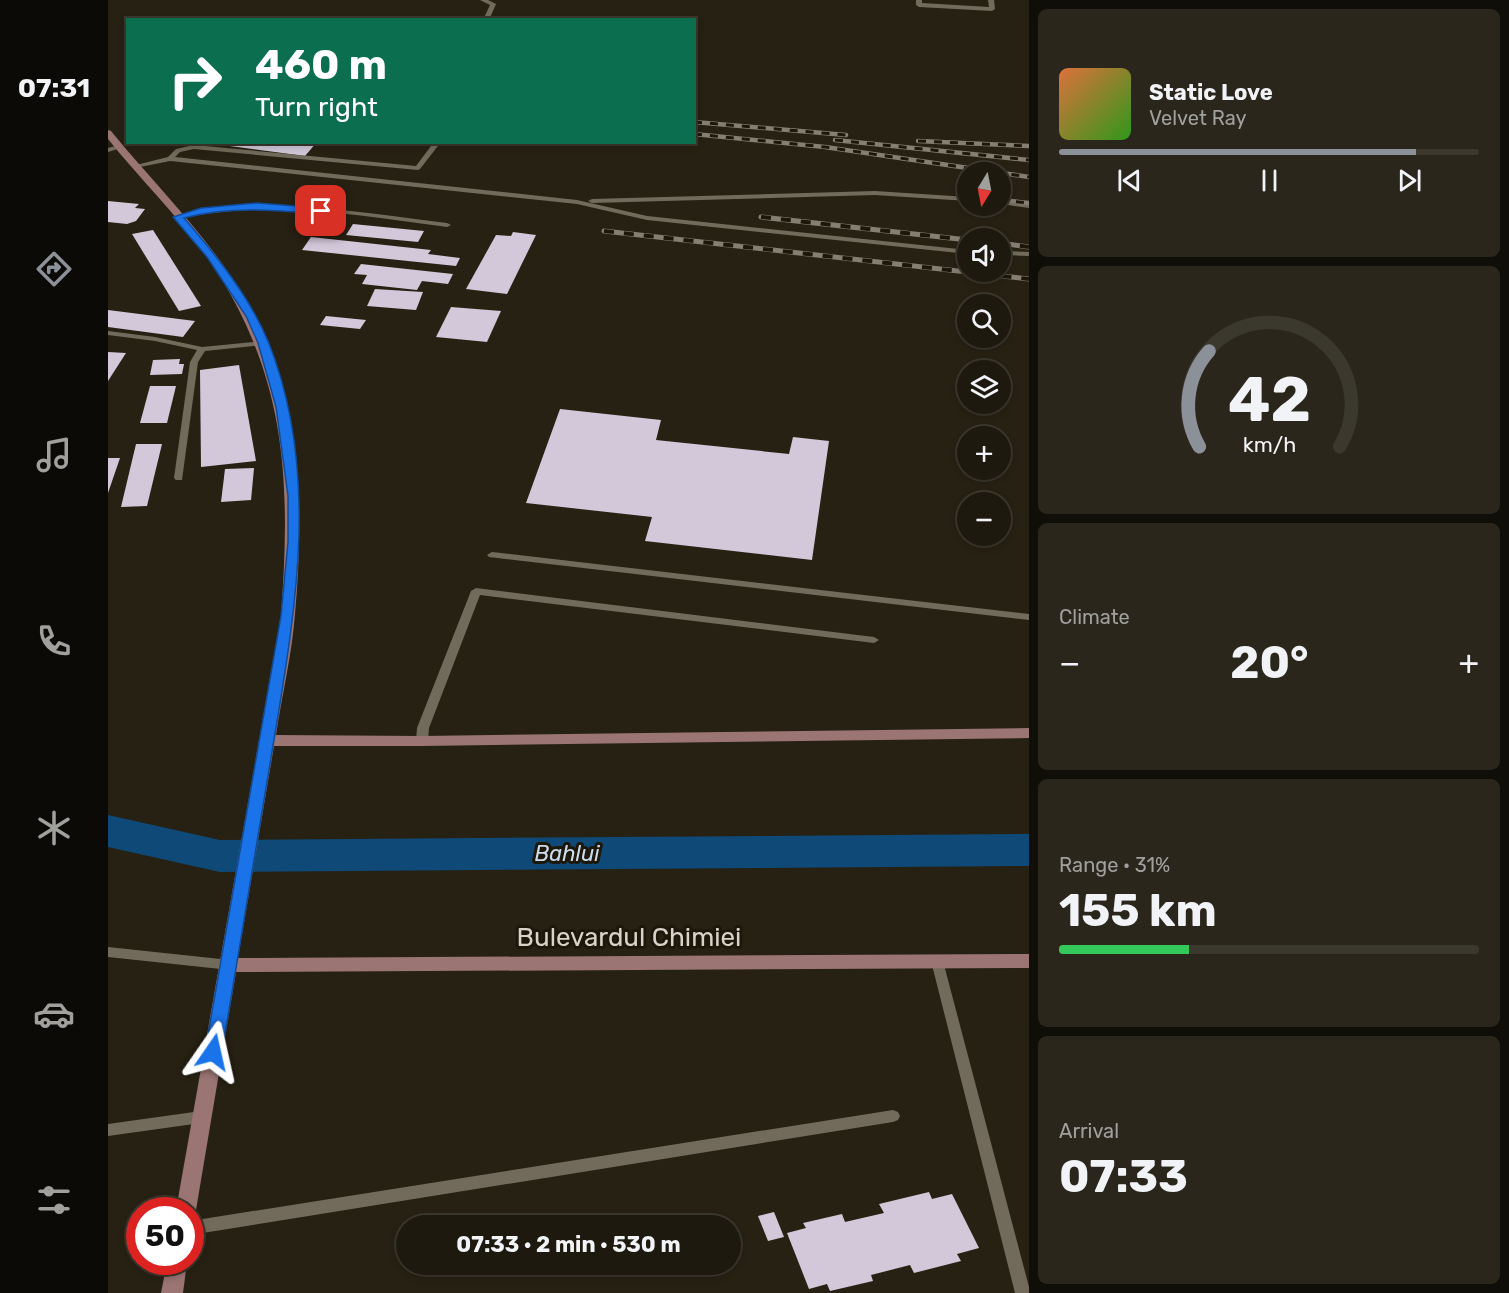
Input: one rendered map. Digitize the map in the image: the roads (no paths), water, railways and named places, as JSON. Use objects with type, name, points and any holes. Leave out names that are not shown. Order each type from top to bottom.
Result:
[{"type":"main road","points":[[108,133],[113,148],[135,166],[211,255],[251,316],[263,343],[282,407],[294,496],[294,542],[288,616],[257,808],[188,1197]]},
{"type":"main road","points":[[268,740],[422,741],[1029,733]]},
{"type":"main road","name":"Bulevardul Chimiei","points":[[230,965],[1029,961]]},
{"type":"main road","points":[[172,1293],[175,1275]]},
{"type":"lane","points":[[483,0],[493,4],[487,18]]},
{"type":"lane","points":[[919,0],[919,5],[992,9],[991,0]]},
{"type":"lane","points":[[170,159],[178,150],[194,147],[418,168],[436,144]]},
{"type":"lane","points":[[135,166],[170,159],[577,202],[647,218],[957,251]]},
{"type":"lane","points":[[577,202],[875,193],[957,198]]},
{"type":"lane","points":[[1011,204],[1029,206]]},
{"type":"lane","points":[[178,217],[201,211],[257,206],[447,225]]},
{"type":"lane","points":[[1011,253],[1029,254]]},
{"type":"lane","points":[[108,333],[155,339],[202,349],[263,343]]},
{"type":"lane","points":[[179,478],[194,362],[202,349]]},
{"type":"lane","points":[[492,555],[1029,617]]},
{"type":"lane","points":[[422,741],[423,728],[476,591],[874,640]]},
{"type":"lane","points":[[108,952],[230,965]]},
{"type":"lane","points":[[937,961],[1023,1293]]},
{"type":"lane","points":[[204,1226],[893,1116]]},
{"type":"lane","points":[[108,1130],[201,1117]]},
{"type":"waterway","name":"Bahlui","points":[[108,831],[220,856],[1029,850]]},
{"type":"railway","points":[[696,122],[846,135]]},
{"type":"railway","points":[[696,134],[825,147],[1029,177]]},
{"type":"railway","points":[[835,140],[1029,160]]},
{"type":"railway","points":[[918,141],[1029,146]]},
{"type":"railway","points":[[1011,201],[1029,203]]},
{"type":"railway","points":[[761,217],[957,239]]},
{"type":"railway","points":[[604,231],[1029,279]]},
{"type":"railway","points":[[1011,245],[1029,247]]}]
